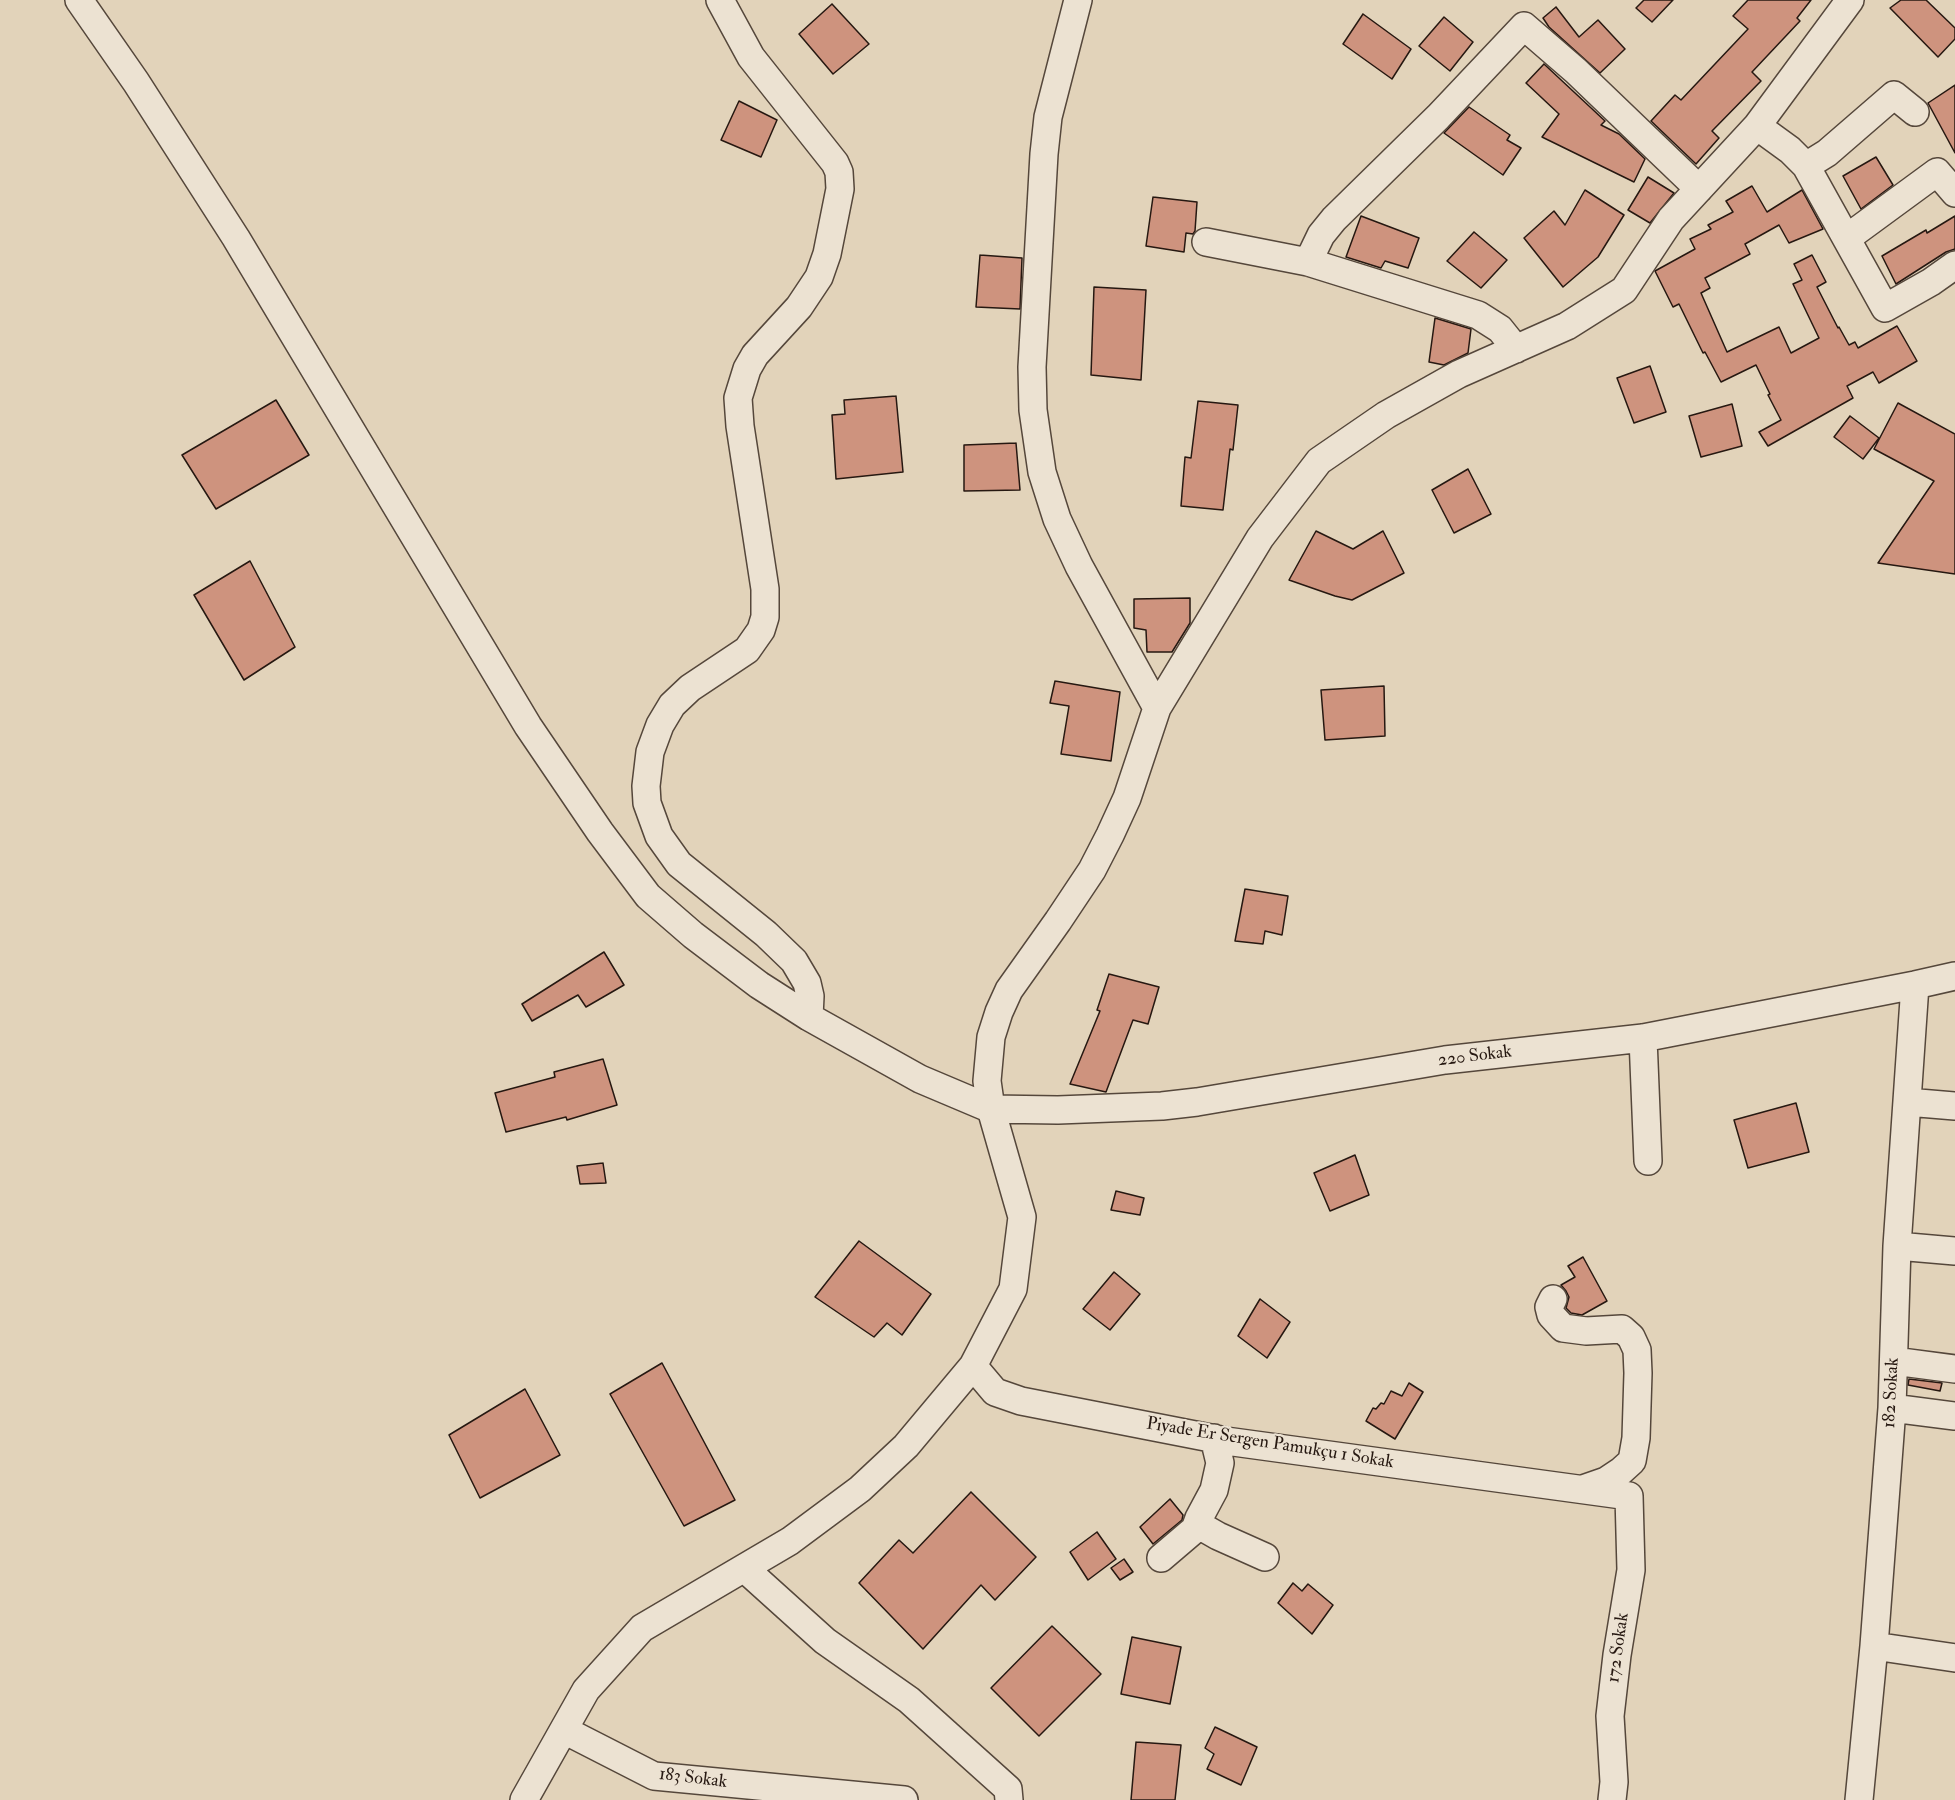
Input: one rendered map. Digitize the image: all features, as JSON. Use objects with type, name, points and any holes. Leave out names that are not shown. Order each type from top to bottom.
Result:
[{"type":"street","points":[[80,0],[136,81],[236,238],[528,726],[600,832],[648,896],[693,935],[759,985],[809,1017],[920,1079],[991,1109]]},
{"type":"street","points":[[720,0],[751,57],[835,164],[840,189],[827,254],[819,278],[799,307],[754,355],[744,376],[738,398],[739,419],[765,590],[765,617],[761,630],[747,650],[690,688],[672,705],[660,725],[650,752],[646,786],[647,803],[655,828],[668,851],[679,864],[766,934],[794,961],[807,984],[810,996],[809,1017]]},
{"type":"street","points":[[1078,0],[1055,85],[1047,126],[1032,367],[1033,410],[1042,471],[1057,519],[1079,566],[1157,708]]},
{"type":"street","points":[[524,1800],[586,1690],[642,1628],[790,1541],[860,1490],[906,1446],[973,1366],[1013,1289],[1022,1217],[991,1109],[988,1063],[999,1012],[1009,990],[1092,870],[1127,798],[1157,708],[1260,538],[1319,461],[1386,415],[1459,374],[1568,326],[1624,290],[1671,219],[1757,126],[1850,0]]},
{"type":"street","points":[[1308,262],[1334,219],[1438,117],[1524,26],[1576,71],[1699,189]]},
{"type":"street","points":[[1806,166],[1827,153],[1894,94],[1915,112]]},
{"type":"street","points":[[1757,126],[1790,150],[1806,166],[1885,309],[1955,265]]},
{"type":"street","points":[[1847,238],[1936,172],[1955,193]]},
{"type":"street","points":[[1206,242],[1308,262],[1478,315],[1500,329],[1516,349]]},
{"type":"street","name":"220 Sokak","points":[[991,1109],[1058,1110],[1162,1106],[1197,1102],[1445,1060],[1643,1038],[1915,986],[1955,976]]},
{"type":"street","name":"182 Sokak","points":[[1859,1800],[1874,1646],[1892,1408],[1897,1246],[1915,986]]},
{"type":"street","points":[[1643,1038],[1648,1161]]},
{"type":"street","points":[[1907,1102],[1955,1106]]},
{"type":"street","points":[[1897,1246],[1955,1251]]},
{"type":"street","name":"Piyade Er Sergen Pamukçu 1 Sokak","points":[[1552,1299],[1549,1307],[1551,1315],[1563,1328],[1586,1331],[1622,1329],[1631,1337],[1637,1350],[1636,1438],[1632,1461],[1606,1481],[1582,1489]]},
{"type":"street","points":[[1894,1360],[1955,1370]]},
{"type":"street","name":"Piyade Er Sergen Pamukçu 1 Sokak","points":[[973,1366],[995,1392],[1021,1401],[1214,1438],[1629,1496]]},
{"type":"street","points":[[1892,1408],[1955,1416]]},
{"type":"street","points":[[1161,1558],[1195,1529],[1214,1490],[1220,1463],[1214,1438]]},
{"type":"street","name":"172 Sokak","points":[[1612,1800],[1614,1782],[1610,1716],[1617,1654],[1631,1570],[1629,1496]]},
{"type":"street","points":[[1197,1524],[1265,1557]]},
{"type":"street","points":[[744,1568],[825,1641],[909,1700],[1008,1789],[1009,1800]]},
{"type":"street","points":[[1874,1646],[1955,1658]]},
{"type":"street","name":"183 Sokak","points":[[564,1730],[654,1776],[838,1797],[904,1800]]},
{"type":"building","points":[[1644,0],[1673,0],[1652,22],[1636,8]]},
{"type":"building","points":[[1748,0],[1811,0],[1797,18],[1800,21],[1752,72],[1761,81],[1712,131],[1719,138],[1696,164],[1651,121],[1675,95],[1681,100],[1748,29],[1733,16]]},
{"type":"building","points":[[1901,0],[1926,0],[1955,28],[1955,39],[1938,57],[1890,8]]},
{"type":"building","points":[[832,4],[869,44],[833,74],[799,34]]},
{"type":"building","points":[[1556,7],[1579,37],[1598,20],[1625,49],[1600,73],[1549,27],[1543,18]]},
{"type":"building","points":[[1363,14],[1411,49],[1392,79],[1343,44]]},
{"type":"building","points":[[1444,17],[1473,42],[1450,71],[1419,46]]},
{"type":"building","points":[[1544,64],[1605,121],[1601,125],[1619,134],[1645,159],[1634,182],[1542,137],[1559,114],[1526,83]]},
{"type":"building","points":[[1955,85],[1955,153],[1928,103]]},
{"type":"building","points":[[739,101],[777,120],[761,157],[721,140]]},
{"type":"building","points":[[1469,107],[1510,135],[1507,140],[1521,148],[1503,175],[1444,133]]},
{"type":"building","points":[[1876,157],[1893,185],[1861,209],[1843,176]]},
{"type":"building","points":[[1648,177],[1674,193],[1650,223],[1628,210]]},
{"type":"building","points":[[1752,186],[1767,212],[1802,190],[1823,229],[1789,243],[1779,225],[1745,244],[1750,254],[1705,278],[1710,288],[1701,293],[1727,352],[1779,327],[1791,353],[1819,338],[1793,284],[1802,280],[1794,264],[1812,255],[1826,282],[1817,287],[1849,345],[1855,342],[1858,348],[1897,326],[1917,361],[1879,383],[1873,372],[1847,386],[1853,398],[1768,446],[1759,432],[1781,420],[1756,365],[1721,382],[1705,352],[1703,353],[1679,304],[1673,307],[1655,271],[1695,249],[1690,239],[1711,229],[1708,225],[1733,212],[1726,201]]},
{"type":"building","points":[[1585,190],[1624,215],[1598,257],[1563,287],[1524,238],[1554,211],[1565,225]]},
{"type":"building","points":[[1153,197],[1197,202],[1195,231],[1193,234],[1186,233],[1184,252],[1146,246]]},
{"type":"building","points":[[1361,216],[1419,238],[1408,268],[1385,261],[1381,268],[1346,257]]},
{"type":"building","points":[[1955,216],[1955,249],[1946,252],[1896,284],[1882,256]]},
{"type":"building","points":[[1474,232],[1507,260],[1481,288],[1447,261]]},
{"type":"building","points":[[980,255],[1022,258],[1020,309],[976,307]]},
{"type":"building","points":[[1094,287],[1146,290],[1141,380],[1091,375]]},
{"type":"building","points":[[1435,318],[1471,329],[1468,353],[1444,365],[1429,362]]},
{"type":"building","points":[[1650,366],[1666,412],[1634,423],[1617,378]]},
{"type":"building","points":[[896,396],[903,472],[836,479],[832,415],[845,414],[844,400]]},
{"type":"building","points":[[276,400],[309,455],[216,509],[182,455]]},
{"type":"building","points":[[1198,401],[1238,405],[1223,510],[1181,506],[1185,457],[1191,458]]},
{"type":"building","points":[[1898,403],[1955,434],[1955,574],[1878,563],[1934,481],[1874,449]]},
{"type":"building","points":[[1732,404],[1742,446],[1701,457],[1689,416]]},
{"type":"building","points":[[1850,416],[1879,438],[1863,459],[1834,437]]},
{"type":"building","points":[[1016,443],[1020,490],[964,491],[964,445]]},
{"type":"building","points":[[1468,469],[1491,514],[1454,533],[1432,490]]},
{"type":"building","points":[[1316,531],[1353,549],[1383,531],[1404,573],[1352,600],[1289,580]]},
{"type":"building","points":[[250,561],[295,647],[244,680],[194,595]]},
{"type":"building","points":[[1190,598],[1190,623],[1172,652],[1147,652],[1146,630],[1134,628],[1134,599]]},
{"type":"building","points":[[1055,681],[1120,692],[1111,761],[1061,754],[1069,706],[1050,703]]},
{"type":"building","points":[[1384,686],[1385,736],[1325,740],[1321,690]]},
{"type":"building","points":[[1245,889],[1288,896],[1282,935],[1265,931],[1263,944],[1235,941]]},
{"type":"building","points":[[604,952],[624,985],[586,1007],[578,995],[532,1021],[522,1004]]},
{"type":"building","points":[[1109,974],[1159,987],[1148,1024],[1133,1020],[1106,1092],[1070,1084],[1100,1011],[1097,1010]]},
{"type":"building","points":[[603,1059],[617,1105],[567,1120],[566,1117],[506,1132],[495,1093],[555,1077],[554,1072]]},
{"type":"building","points":[[1796,1103],[1809,1152],[1748,1168],[1734,1120]]},
{"type":"building","points":[[1355,1155],[1369,1195],[1330,1211],[1314,1173]]},
{"type":"building","points":[[603,1163],[606,1183],[580,1184],[577,1166]]},
{"type":"building","points":[[1116,1191],[1144,1198],[1140,1215],[1111,1210]]},
{"type":"building","points":[[859,1241],[931,1294],[902,1335],[887,1323],[874,1337],[815,1297]]},
{"type":"building","points":[[1583,1257],[1607,1301],[1582,1315],[1571,1313],[1566,1308],[1569,1297],[1561,1285],[1575,1277],[1568,1266]]},
{"type":"building","points":[[1114,1272],[1140,1294],[1110,1330],[1083,1309]]},
{"type":"building","points":[[1260,1299],[1290,1322],[1267,1358],[1238,1336]]},
{"type":"building","points":[[662,1363],[735,1500],[684,1526],[610,1394]]},
{"type":"building","points":[[1909,1379],[1942,1383],[1940,1391],[1908,1385]]},
{"type":"building","points":[[1409,1383],[1423,1392],[1395,1439],[1366,1421],[1373,1408],[1376,1409],[1381,1403],[1384,1404],[1391,1391],[1402,1396]]},
{"type":"building","points":[[525,1389],[560,1455],[480,1498],[449,1435]]},
{"type":"building","points":[[971,1492],[1036,1557],[995,1600],[981,1585],[923,1649],[859,1583],[899,1540],[913,1553]]},
{"type":"building","points":[[1170,1499],[1183,1515],[1182,1520],[1153,1544],[1140,1527]]},
{"type":"building","points":[[1097,1532],[1116,1559],[1088,1580],[1070,1552]]},
{"type":"building","points":[[1124,1559],[1133,1572],[1120,1580],[1111,1568]]},
{"type":"building","points":[[1293,1583],[1302,1591],[1308,1584],[1333,1605],[1312,1634],[1278,1603]]},
{"type":"building","points":[[1052,1626],[1101,1674],[1039,1736],[991,1688]]},
{"type":"building","points":[[1132,1637],[1181,1647],[1170,1704],[1121,1694]]},
{"type":"building","points":[[1215,1727],[1257,1747],[1241,1785],[1207,1769],[1214,1754],[1205,1748]]},
{"type":"building","points":[[1136,1742],[1181,1745],[1175,1800],[1131,1800]]}]
